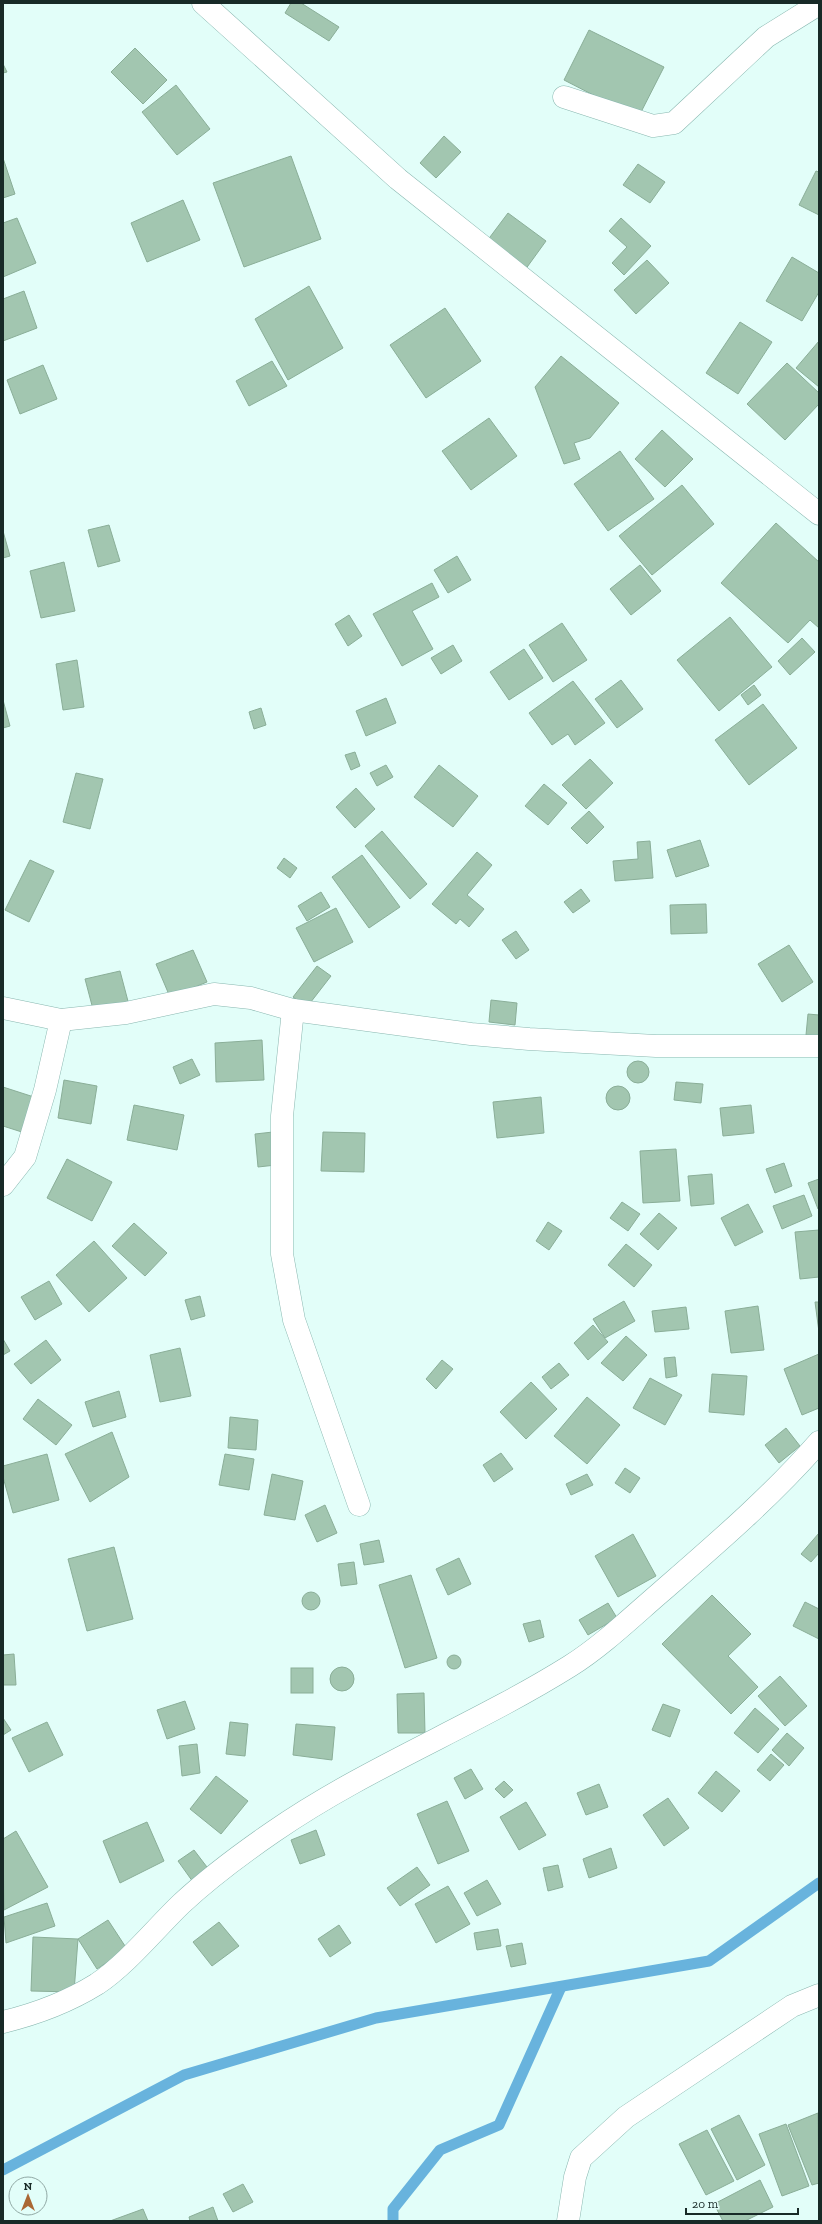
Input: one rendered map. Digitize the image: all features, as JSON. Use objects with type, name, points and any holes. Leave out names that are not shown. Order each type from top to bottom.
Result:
[{"type":"street","points":[[203,3],[398,178],[819,514]]},
{"type":"street","points":[[564,97],[653,126],[674,123],[766,37],[819,4]]},
{"type":"street","points":[[3,1008],[61,1020],[126,1013],[214,994],[251,998],[292,1010],[471,1034],[529,1040],[656,1046],[819,1046]]},
{"type":"street","points":[[292,1010],[282,1116],[282,1254],[294,1320],[359,1505]]},
{"type":"street","points":[[3,1185],[25,1157],[45,1090],[61,1020]]},
{"type":"street","points":[[3,2022],[40,2013],[97,1984],[149,1938],[181,1904],[229,1863],[276,1830],[348,1785],[451,1732],[572,1665],[628,1621],[737,1526],[798,1466],[819,1442]]},
{"type":"street","points":[[568,2221],[581,2158],[626,2117],[792,2006],[819,1995]]},
{"type":"building","points":[[291,3],[301,3],[339,27],[329,41],[285,13]]},
{"type":"building","points":[[589,30],[664,67],[638,118],[564,80]]},
{"type":"building","points":[[135,48],[167,80],[143,104],[111,72]]},
{"type":"building","points":[[3,64],[7,72],[3,73]]},
{"type":"building","points":[[176,85],[210,129],[177,155],[142,112]]},
{"type":"building","points":[[444,136],[461,152],[436,178],[420,163]]},
{"type":"building","points":[[291,156],[321,239],[244,267],[213,183]]},
{"type":"building","points":[[3,158],[15,194],[3,198]]},
{"type":"building","points":[[638,164],[665,182],[650,203],[623,185]]},
{"type":"building","points":[[816,171],[819,172],[819,215],[799,205]]},
{"type":"building","points":[[183,200],[200,240],[147,262],[131,223]]},
{"type":"building","points":[[508,213],[546,241],[525,270],[487,241]]},
{"type":"building","points":[[17,218],[36,263],[3,277],[3,223]]},
{"type":"building","points":[[621,218],[651,246],[624,275],[612,263],[627,247],[609,231]]},
{"type":"building","points":[[792,257],[819,273],[819,292],[802,321],[766,301]]},
{"type":"building","points":[[647,260],[669,283],[636,314],[614,290]]},
{"type":"building","points":[[309,286],[343,348],[288,380],[255,319]]},
{"type":"building","points":[[24,291],[37,328],[3,341],[3,299]]},
{"type":"building","points":[[445,308],[481,361],[426,398],[390,345]]},
{"type":"building","points":[[740,322],[772,342],[738,394],[706,373]]},
{"type":"building","points":[[819,341],[819,387],[796,368]]},
{"type":"building","points":[[561,356],[619,403],[590,438],[574,443],[580,459],[564,464],[535,387]]},
{"type":"building","points":[[272,361],[287,386],[249,406],[236,381]]},
{"type":"building","points":[[787,363],[819,393],[819,404],[785,440],[747,404]]},
{"type":"building","points":[[43,365],[57,399],[20,414],[7,380]]},
{"type":"building","points":[[489,418],[517,456],[471,490],[442,451]]},
{"type":"building","points":[[662,430],[693,459],[665,487],[635,459]]},
{"type":"building","points":[[620,451],[654,499],[608,531],[574,484]]},
{"type":"building","points":[[682,485],[714,524],[652,575],[619,536]]},
{"type":"building","points":[[776,523],[819,562],[819,628],[810,620],[788,643],[721,583]]},
{"type":"building","points":[[109,525],[120,561],[98,567],[88,530]]},
{"type":"building","points":[[3,531],[10,556],[3,558]]},
{"type":"building","points":[[457,556],[471,580],[448,593],[434,570]]},
{"type":"building","points":[[64,562],[75,611],[41,618],[30,571]]},
{"type":"building","points":[[640,565],[661,591],[631,615],[610,589]]},
{"type":"building","points":[[432,583],[439,597],[412,611],[433,649],[402,666],[373,614]]},
{"type":"building","points":[[349,615],[362,636],[348,646],[335,624]]},
{"type":"building","points":[[730,617],[772,667],[719,711],[677,660]]},
{"type":"building","points":[[562,623],[587,660],[553,682],[529,645]]},
{"type":"building","points":[[802,638],[815,652],[790,675],[778,661]]},
{"type":"building","points":[[453,645],[462,661],[441,674],[431,658]]},
{"type":"building","points":[[524,649],[543,678],[509,700],[490,672]]},
{"type":"building","points":[[77,660],[84,707],[63,710],[56,664]]},
{"type":"building","points":[[621,680],[643,709],[617,728],[595,699]]},
{"type":"building","points":[[573,681],[605,723],[575,745],[568,734],[552,745],[529,713]]},
{"type":"building","points":[[754,685],[761,695],[748,705],[741,695]]},
{"type":"building","points":[[386,698],[396,723],[366,736],[356,711]]},
{"type":"building","points":[[3,700],[10,726],[3,728]]},
{"type":"building","points":[[763,704],[797,748],[749,785],[715,740]]},
{"type":"building","points":[[261,708],[266,725],[254,729],[249,712]]},
{"type":"building","points":[[355,752],[360,766],[351,770],[345,755]]},
{"type":"building","points":[[590,759],[613,783],[586,809],[562,785]]},
{"type":"building","points":[[386,765],[393,777],[377,786],[370,773]]},
{"type":"building","points":[[439,765],[478,796],[453,827],[414,797]]},
{"type":"building","points":[[76,773],[103,779],[90,829],[63,822]]},
{"type":"building","points":[[544,784],[567,803],[548,825],[525,806]]},
{"type":"building","points":[[356,788],[375,809],[355,828],[336,807]]},
{"type":"building","points":[[589,811],[604,827],[587,844],[571,828]]},
{"type":"building","points":[[382,831],[427,884],[410,899],[365,846]]},
{"type":"building","points":[[700,840],[709,866],[676,877],[667,850]]},
{"type":"building","points":[[650,841],[653,878],[615,881],[613,861],[638,859],[637,842]]},
{"type":"building","points":[[477,852],[492,865],[467,895],[484,909],[469,927],[460,919],[456,924],[432,904]]},
{"type":"building","points":[[362,855],[400,907],[369,928],[332,877]]},
{"type":"building","points":[[284,858],[297,868],[290,878],[277,868]]},
{"type":"building","points":[[30,860],[54,871],[29,922],[5,910]]},
{"type":"building","points":[[581,889],[590,901],[573,913],[564,902]]},
{"type":"building","points":[[321,892],[330,907],[307,921],[298,906]]},
{"type":"building","points":[[706,904],[707,933],[671,934],[670,905]]},
{"type":"building","points":[[336,908],[353,942],[314,962],[296,928]]},
{"type":"building","points":[[516,931],[529,950],[516,959],[502,940]]},
{"type":"building","points":[[789,945],[813,982],[782,1002],[758,964]]},
{"type":"building","points":[[193,950],[207,982],[170,997],[156,964]]},
{"type":"building","points":[[317,966],[331,976],[307,1007],[293,997]]},
{"type":"building","points":[[120,971],[129,1005],[94,1013],[85,979]]},
{"type":"building","points":[[491,1000],[517,1003],[515,1025],[489,1022]]},
{"type":"building","points":[[808,1014],[819,1015],[819,1036],[806,1035]]},
{"type":"building","points":[[262,1040],[264,1080],[216,1082],[215,1043]]},
{"type":"building","points":[[192,1059],[200,1075],[180,1084],[173,1067]]},
{"type":"building","points":[[638,1061],[646,1064],[649,1072],[646,1080],[638,1083],[630,1080],[627,1072],[630,1064]]},
{"type":"building","points":[[64,1080],[97,1086],[91,1124],[58,1118]]},
{"type":"building","points":[[676,1082],[703,1084],[701,1103],[674,1100]]},
{"type":"building","points":[[618,1086],[627,1089],[630,1098],[627,1107],[618,1110],[609,1107],[606,1098],[609,1089]]},
{"type":"building","points":[[3,1087],[37,1098],[25,1133],[3,1126]]},
{"type":"building","points":[[541,1097],[544,1133],[497,1138],[493,1102]]},
{"type":"building","points":[[134,1105],[184,1115],[177,1150],[127,1140]]},
{"type":"building","points":[[751,1105],[754,1133],[723,1136],[720,1108]]},
{"type":"building","points":[[273,1132],[276,1165],[258,1167],[255,1134]]},
{"type":"building","points":[[323,1132],[365,1133],[364,1172],[321,1171]]},
{"type":"building","points":[[676,1149],[680,1201],[643,1203],[640,1151]]},
{"type":"building","points":[[67,1159],[112,1182],[92,1221],[47,1198]]},
{"type":"building","points":[[784,1163],[792,1186],[775,1193],[766,1169]]},
{"type":"building","points":[[712,1174],[714,1204],[691,1206],[688,1176]]},
{"type":"building","points":[[819,1179],[819,1209],[818,1209],[808,1183]]},
{"type":"building","points":[[804,1195],[812,1216],[782,1229],[773,1206]]},
{"type":"building","points":[[622,1202],[640,1214],[628,1231],[610,1218]]},
{"type":"building","points":[[748,1204],[763,1232],[735,1246],[721,1218]]},
{"type":"building","points":[[659,1213],[677,1228],[658,1250],[640,1234]]},
{"type":"building","points":[[548,1222],[562,1231],[549,1250],[536,1241]]},
{"type":"building","points":[[134,1223],[167,1253],[145,1276],[112,1246]]},
{"type":"building","points":[[819,1230],[819,1277],[800,1279],[795,1232]]},
{"type":"building","points":[[94,1241],[127,1278],[89,1312],[56,1275]]},
{"type":"building","points":[[626,1244],[652,1265],[634,1287],[608,1265]]},
{"type":"building","points":[[49,1281],[62,1304],[35,1320],[21,1297]]},
{"type":"building","points":[[200,1296],[205,1316],[191,1320],[185,1300]]},
{"type":"building","points":[[624,1301],[635,1321],[605,1338],[593,1319]]},
{"type":"building","points":[[815,1302],[819,1302],[819,1332]]},
{"type":"building","points":[[758,1306],[764,1350],[731,1353],[725,1311]]},
{"type":"building","points":[[686,1307],[689,1329],[655,1332],[652,1311]]},
{"type":"building","points":[[593,1325],[608,1342],[588,1360],[574,1343]]},
{"type":"building","points":[[626,1336],[647,1355],[623,1381],[601,1363]]},
{"type":"building","points":[[3,1339],[10,1351],[3,1355]]},
{"type":"building","points":[[46,1340],[61,1360],[31,1384],[14,1364]]},
{"type":"building","points":[[180,1348],[191,1396],[160,1402],[150,1355]]},
{"type":"building","points":[[819,1354],[819,1408],[802,1415],[784,1369]]},
{"type":"building","points":[[675,1357],[677,1376],[666,1378],[664,1358]]},
{"type":"building","points":[[442,1360],[453,1369],[436,1389],[426,1379]]},
{"type":"building","points":[[559,1363],[569,1375],[551,1389],[542,1377]]},
{"type":"building","points":[[712,1374],[747,1376],[744,1415],[709,1412]]},
{"type":"building","points":[[650,1378],[682,1395],[665,1425],[633,1408]]},
{"type":"building","points":[[531,1382],[557,1409],[526,1439],[500,1412]]},
{"type":"building","points":[[119,1391],[126,1417],[93,1427],[85,1402]]},
{"type":"building","points":[[587,1397],[620,1425],[587,1464],[554,1436]]},
{"type":"building","points":[[38,1399],[72,1425],[56,1445],[23,1419]]},
{"type":"building","points":[[230,1417],[258,1420],[256,1450],[228,1448]]},
{"type":"building","points":[[786,1428],[800,1446],[779,1463],[765,1445]]},
{"type":"building","points":[[112,1432],[129,1477],[90,1502],[65,1454]]},
{"type":"building","points":[[501,1453],[513,1469],[494,1482],[483,1465]]},
{"type":"building","points":[[47,1454],[59,1500],[13,1513],[3,1477],[3,1466]]},
{"type":"building","points":[[225,1454],[254,1459],[249,1490],[219,1485]]},
{"type":"building","points":[[625,1468],[640,1478],[630,1493],[615,1483]]},
{"type":"building","points":[[272,1474],[303,1481],[295,1520],[264,1515]]},
{"type":"building","points":[[587,1474],[593,1485],[571,1495],[566,1484]]},
{"type":"building","points":[[325,1505],[337,1533],[317,1542],[305,1515]]},
{"type":"building","points":[[819,1533],[819,1553],[811,1562],[801,1554]]},
{"type":"building","points":[[633,1534],[656,1576],[618,1597],[595,1556]]},
{"type":"building","points":[[379,1540],[384,1562],[364,1565],[360,1544]]},
{"type":"building","points":[[114,1547],[133,1619],[87,1631],[68,1559]]},
{"type":"building","points":[[459,1558],[471,1584],[448,1595],[436,1569]]},
{"type":"building","points":[[354,1562],[357,1584],[341,1586],[338,1564]]},
{"type":"building","points":[[411,1575],[437,1658],[405,1668],[379,1585]]},
{"type":"building","points":[[311,1592],[317,1595],[320,1601],[317,1607],[311,1610],[305,1607],[302,1601],[305,1595]]},
{"type":"building","points":[[712,1595],[751,1634],[728,1656],[758,1687],[731,1714],[662,1644]]},
{"type":"building","points":[[805,1602],[819,1609],[819,1639],[793,1626]]},
{"type":"building","points":[[608,1603],[617,1618],[588,1635],[579,1620]]},
{"type":"building","points":[[540,1620],[544,1637],[529,1642],[523,1624]]},
{"type":"building","points":[[14,1654],[16,1685],[3,1685],[3,1655]]},
{"type":"building","points":[[454,1655],[459,1657],[461,1662],[459,1667],[454,1669],[449,1667],[447,1662],[449,1657]]},
{"type":"building","points":[[342,1667],[347,1668],[353,1674],[353,1684],[347,1690],[342,1691],[337,1690],[331,1684],[330,1679],[331,1674],[337,1668]]},
{"type":"building","points":[[291,1668],[313,1668],[313,1693],[291,1693]]},
{"type":"building","points":[[780,1676],[807,1706],[785,1726],[758,1696]]},
{"type":"building","points":[[424,1693],[425,1733],[398,1733],[397,1694]]},
{"type":"building","points":[[185,1701],[195,1729],[167,1739],[157,1710]]},
{"type":"building","points":[[663,1704],[680,1710],[670,1737],[652,1730]]},
{"type":"building","points":[[755,1708],[779,1729],[758,1753],[734,1733]]},
{"type":"building","points":[[3,1718],[11,1730],[3,1735]]},
{"type":"building","points":[[47,1722],[63,1755],[29,1772],[12,1738]]},
{"type":"building","points":[[230,1722],[248,1724],[245,1756],[226,1754]]},
{"type":"building","points":[[296,1724],[335,1727],[332,1760],[293,1755]]},
{"type":"building","points":[[787,1733],[804,1748],[789,1766],[772,1750]]},
{"type":"building","points":[[197,1744],[200,1773],[182,1776],[179,1746]]},
{"type":"building","points":[[771,1754],[784,1765],[770,1781],[757,1770]]},
{"type":"building","points":[[471,1769],[483,1789],[465,1799],[454,1778]]},
{"type":"building","points":[[716,1771],[740,1791],[722,1812],[698,1793]]},
{"type":"building","points":[[216,1776],[248,1801],[221,1834],[190,1809]]},
{"type":"building","points":[[504,1781],[513,1790],[504,1798],[495,1789]]},
{"type":"building","points":[[599,1784],[608,1807],[586,1815],[577,1793]]},
{"type":"building","points":[[668,1798],[689,1828],[664,1846],[643,1815]]},
{"type":"building","points":[[447,1801],[469,1851],[438,1864],[417,1814]]},
{"type":"building","points":[[526,1802],[546,1835],[519,1850],[500,1817]]},
{"type":"building","points":[[147,1822],[164,1861],[120,1883],[103,1841]]},
{"type":"building","points":[[316,1830],[325,1855],[300,1864],[291,1840]]},
{"type":"building","points":[[16,1831],[48,1887],[4,1910],[3,1839]]},
{"type":"building","points":[[611,1848],[617,1868],[589,1878],[583,1859]]},
{"type":"building","points":[[194,1850],[210,1871],[193,1882],[178,1861]]},
{"type":"building","points":[[558,1865],[563,1887],[548,1891],[543,1868]]},
{"type":"building","points":[[417,1867],[430,1885],[400,1906],[387,1888]]},
{"type":"building","points":[[487,1880],[501,1904],[477,1916],[464,1893]]},
{"type":"building","points":[[448,1886],[470,1924],[436,1943],[415,1904]]},
{"type":"building","points":[[47,1903],[55,1926],[6,1943],[4,1917]]},
{"type":"building","points":[[108,1920],[127,1949],[97,1969],[78,1939]]},
{"type":"building","points":[[219,1922],[239,1946],[212,1966],[193,1942]]},
{"type":"building","points":[[339,1925],[351,1943],[330,1957],[318,1939]]},
{"type":"building","points":[[498,1929],[501,1946],[477,1950],[474,1933]]},
{"type":"building","points":[[33,1937],[78,1939],[74,1992],[31,1991]]},
{"type":"building","points":[[522,1943],[526,1964],[511,1967],[506,1946]]},
{"type":"building","points":[[818,2113],[819,2183],[812,2185],[788,2125]]},
{"type":"building","points":[[739,2115],[765,2165],[737,2180],[711,2129]]},
{"type":"building","points":[[786,2124],[809,2186],[782,2196],[759,2134]]},
{"type":"building","points":[[707,2130],[734,2181],[706,2195],[679,2144]]},
{"type":"building","points":[[760,2180],[773,2207],[745,2221],[723,2221],[714,2204]]},
{"type":"building","points":[[243,2184],[253,2202],[233,2212],[223,2194]]},
{"type":"building","points":[[213,2207],[218,2221],[190,2221],[189,2217]]},
{"type":"building","points":[[143,2209],[148,2221],[110,2221]]},
{"type":"waterway","points":[[3,2170],[184,2075],[376,2018],[709,1961],[819,1883]]},
{"type":"waterway","points":[[393,2221],[393,2209],[440,2150],[499,2125],[561,1987]]}]
